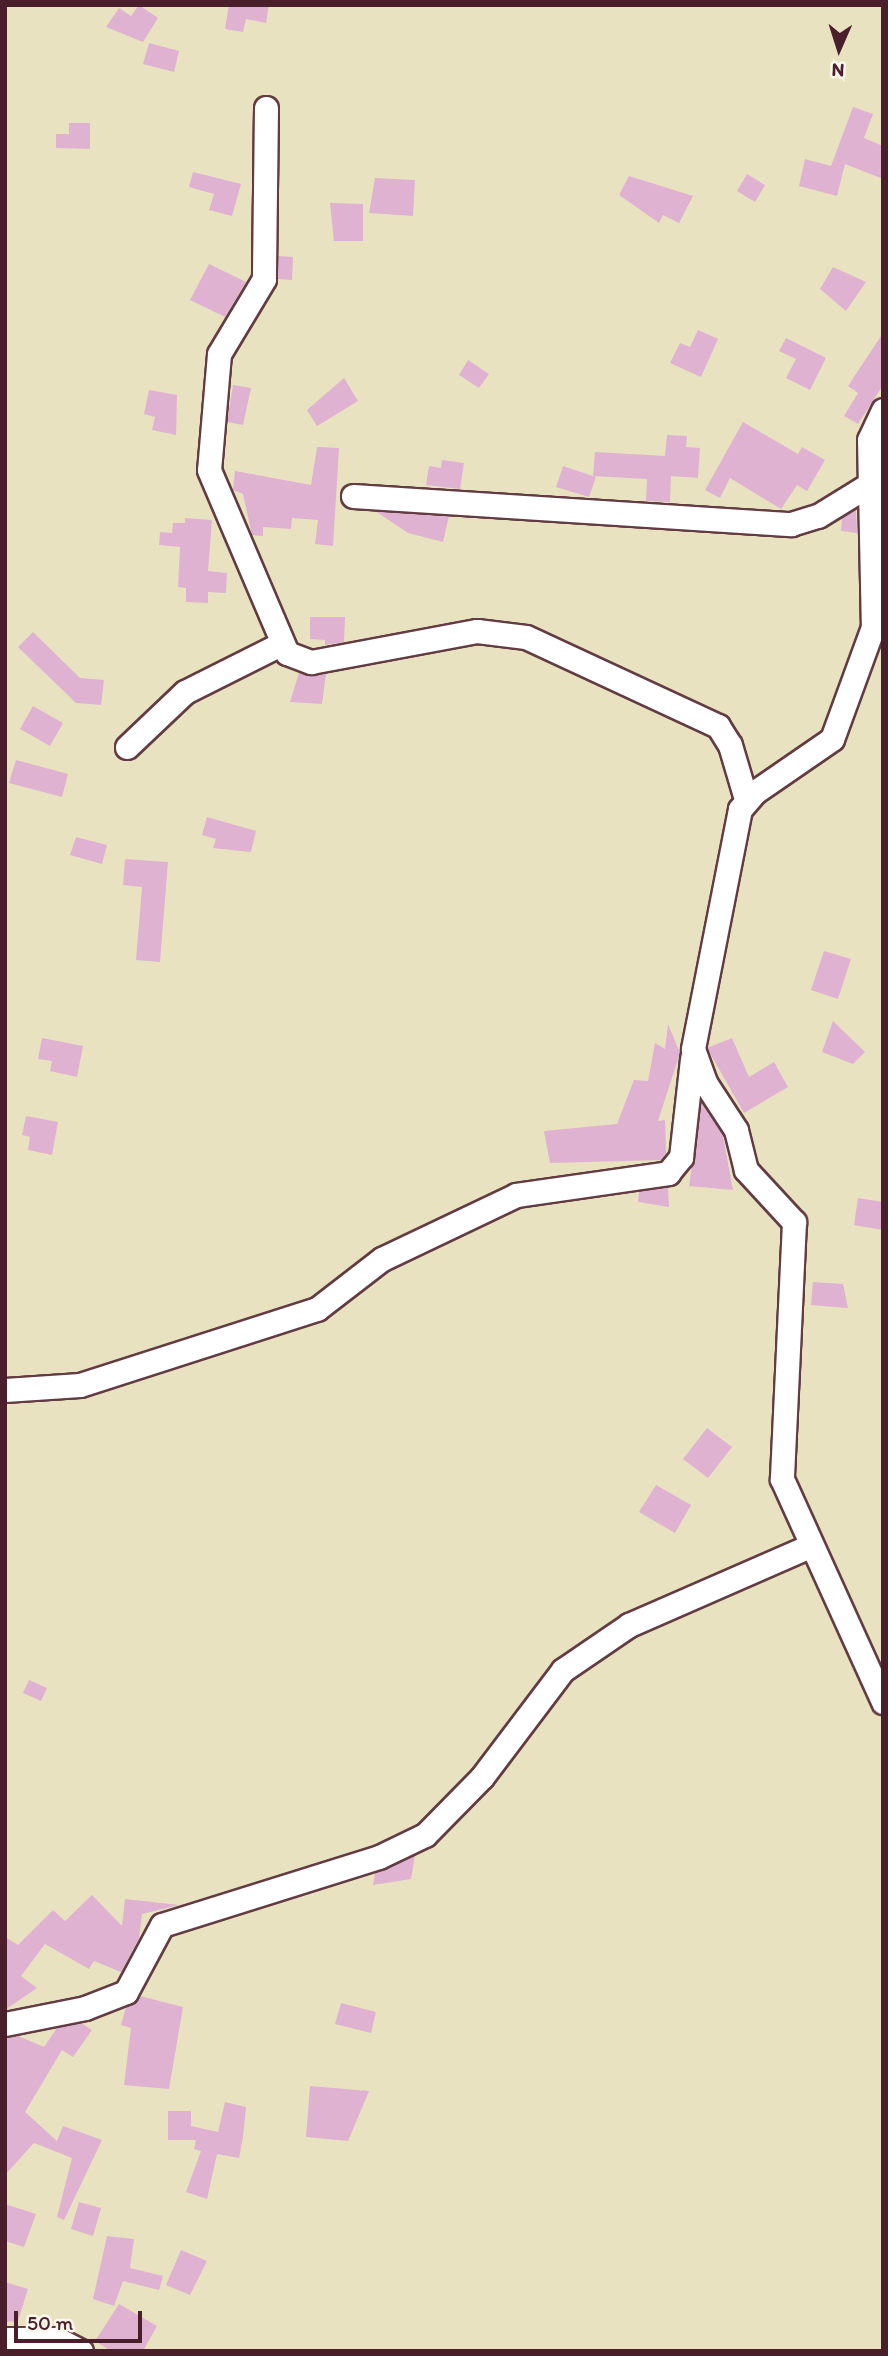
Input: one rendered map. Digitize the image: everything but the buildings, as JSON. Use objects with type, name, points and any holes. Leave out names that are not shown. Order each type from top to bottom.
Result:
[{"type":"street","points":[[5,1390],[80,1385],[317,1310],[382,1259],[525,1192],[668,1173],[681,1157],[693,1049],[746,799],[718,726],[526,637],[477,631],[311,662],[294,659],[281,644],[212,481],[209,458],[219,354],[264,279],[266,108]]},
{"type":"street","points":[[746,799],[820,750],[840,726],[849,684],[873,627],[873,482],[869,440],[883,410]]},
{"type":"street","points":[[353,496],[791,524],[818,516],[873,482]]},
{"type":"street","points":[[127,747],[185,692],[281,644]]},
{"type":"street","points":[[693,1049],[706,1084],[736,1130],[746,1170],[794,1222],[779,1458],[787,1497],[883,1702]]},
{"type":"street","points":[[5,2024],[85,2008],[126,1992],[162,1925],[379,1857],[425,1835],[482,1777],[563,1670],[629,1625],[810,1546]]},
{"type":"street","points":[[5,2339],[57,2339],[81,2351]]}]
